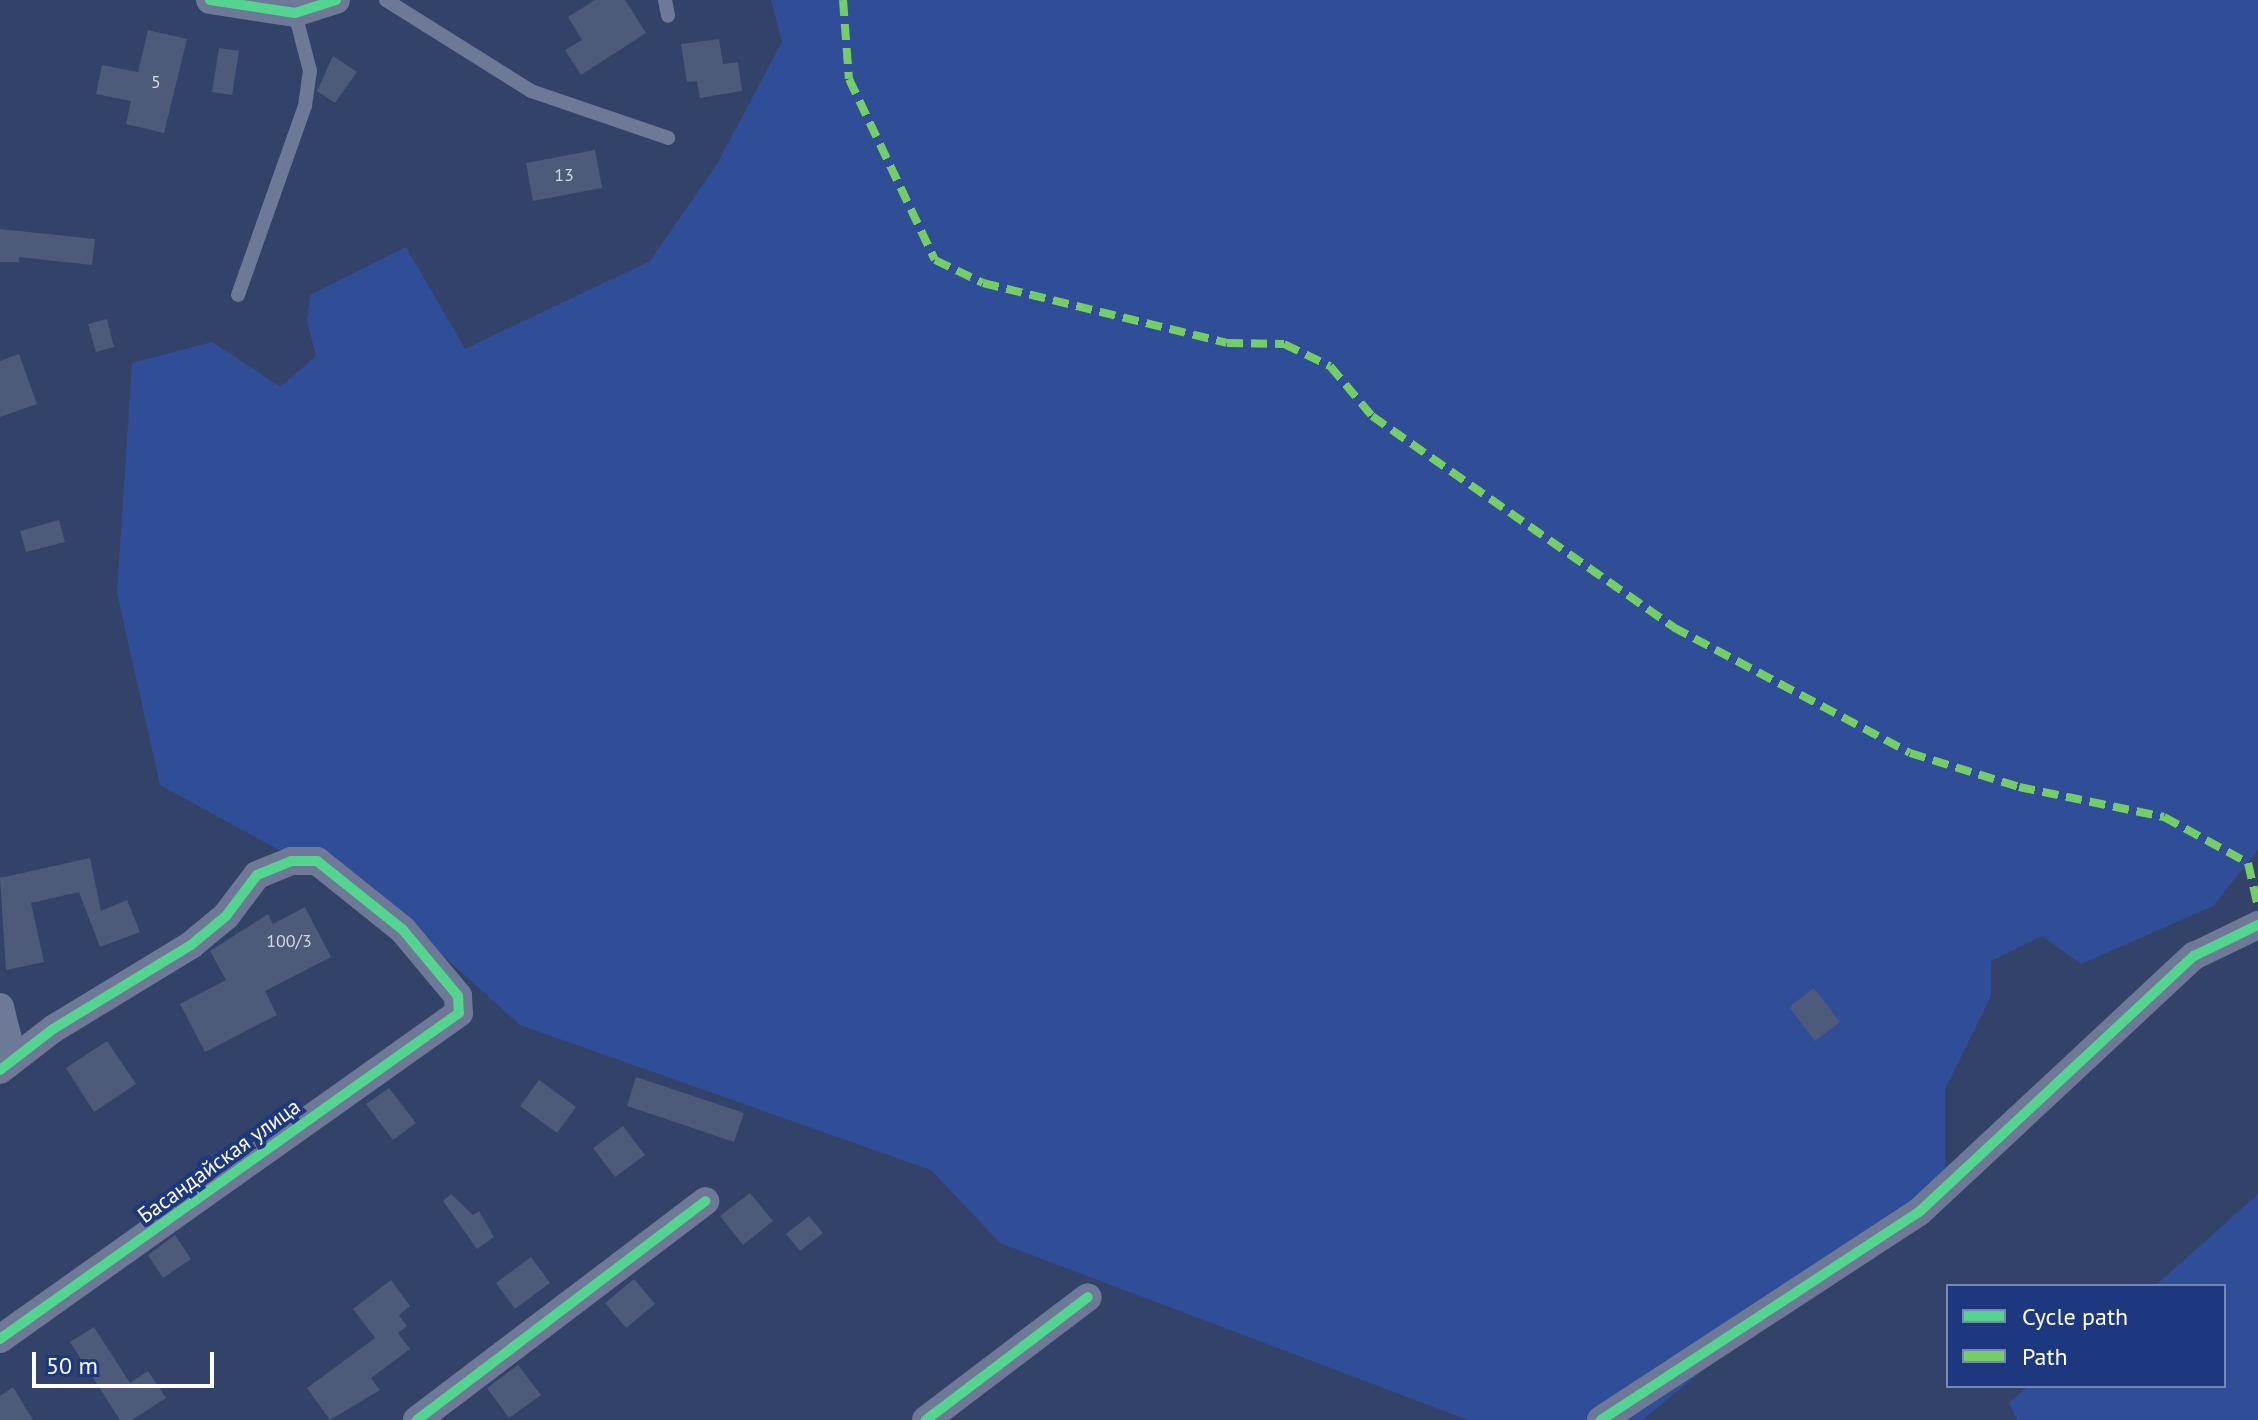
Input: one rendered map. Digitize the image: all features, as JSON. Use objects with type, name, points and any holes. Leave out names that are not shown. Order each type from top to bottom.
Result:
[{"type":"street","points":[[210,0],[295,13],[336,0]]},
{"type":"street","name":"Басандайская улица","points":[[0,1339],[459,1013],[451,981],[403,930],[317,861],[291,861],[257,875],[226,916],[191,945],[6,1065]]},
{"type":"street","points":[[1601,1420],[1919,1212],[2194,956],[2258,925]]},
{"type":"street","points":[[0,1007],[6,1065]]},
{"type":"street","points":[[417,1420],[705,1201]]},
{"type":"street","points":[[926,1420],[1088,1297]]},
{"type":"lane","points":[[386,0],[531,91],[668,138]]},
{"type":"lane","points":[[665,0],[668,16]]},
{"type":"lane","points":[[238,295],[305,106],[307,44],[295,13]]},
{"type":"shaded area","points":[[771,0],[2258,0],[2258,850],[2213,906],[2081,964],[2042,936],[1991,961],[1991,996],[1945,1089],[1945,1190],[1843,1257],[1642,1420],[1468,1420],[1000,1243],[931,1170],[520,1025],[398,915],[160,785],[117,593],[132,363],[212,342],[280,387],[316,356],[307,321],[310,295],[406,247],[465,349],[650,261],[717,164],[782,42]]},
{"type":"shaded area","points":[[2258,1194],[2258,1420],[2017,1420],[2009,1402],[2026,1388],[2226,1388],[2226,1284],[2157,1284]]},
{"type":"building","points":[[595,0],[625,0],[646,33],[581,75],[565,50],[582,40],[568,17]]},
{"type":"building","points":[[148,30],[187,39],[164,133],[126,124],[131,101],[96,94],[102,65],[138,72]]},
{"type":"building","points":[[719,39],[723,64],[738,62],[742,91],[700,98],[697,81],[687,82],[681,44]]},
{"type":"building","points":[[219,48],[239,51],[232,95],[212,92]]},
{"type":"building","points":[[333,56],[357,72],[335,103],[317,91]]},
{"type":"building","points":[[595,150],[602,188],[533,201],[526,163]]},
{"type":"building","points":[[0,229],[95,239],[92,265],[19,257],[19,262],[0,262]]},
{"type":"building","points":[[107,319],[114,347],[96,352],[88,324]]},
{"type":"building","points":[[19,354],[37,404],[0,417],[0,361]]},
{"type":"building","points":[[59,520],[65,542],[26,552],[20,531]]},
{"type":"building","points":[[90,858],[101,911],[127,900],[140,932],[100,947],[79,892],[31,903],[44,962],[6,970],[0,878]]},
{"type":"building","points":[[305,907],[331,957],[265,991],[277,1015],[205,1052],[180,1004],[226,980],[210,951],[268,914],[273,924]]},
{"type":"building","points":[[1814,988],[1840,1022],[1815,1041],[1789,1007]]},
{"type":"building","points":[[107,1041],[136,1084],[94,1112],[66,1068]]},
{"type":"building","points":[[636,1077],[744,1113],[734,1142],[627,1106]]},
{"type":"building","points":[[539,1080],[576,1107],[557,1133],[520,1106]]},
{"type":"building","points":[[389,1088],[416,1123],[393,1140],[366,1104]]},
{"type":"building","points":[[623,1126],[645,1155],[615,1177],[593,1148]]},
{"type":"building","points":[[750,1193],[773,1221],[743,1245],[720,1216]]},
{"type":"building","points":[[451,1194],[473,1215],[479,1211],[494,1237],[477,1249],[443,1201]]},
{"type":"building","points":[[809,1216],[823,1233],[800,1251],[786,1234]]},
{"type":"building","points":[[175,1235],[191,1259],[163,1278],[148,1255]]},
{"type":"building","points":[[531,1257],[550,1283],[515,1309],[496,1283]]},
{"type":"building","points":[[634,1279],[655,1304],[626,1328],[605,1303]]},
{"type":"building","points":[[391,1280],[410,1306],[399,1315],[407,1326],[398,1333],[410,1349],[371,1378],[380,1390],[330,1420],[307,1388],[375,1338],[353,1309]]},
{"type":"building","points":[[94,1327],[130,1383],[148,1371],[166,1398],[132,1420],[120,1420],[70,1342]]},
{"type":"building","points":[[518,1365],[541,1395],[509,1418],[487,1388]]},
{"type":"building","points":[[13,1387],[33,1420],[0,1420],[0,1396]]},
{"type":"marked path","points":[[843,0],[849,79],[935,260],[983,283],[1227,343],[1284,344],[1330,366],[1372,416],[1673,627],[1910,753],[2019,787],[2164,817],[2248,863],[2258,907]]},
{"type":"cycle path","points":[[210,0],[295,13],[336,0]]},
{"type":"cycle path","points":[[0,1070],[53,1029],[191,945],[226,916],[257,875],[291,861],[317,861],[403,930],[458,996],[459,1013],[0,1339]]},
{"type":"cycle path","points":[[1601,1420],[1919,1212],[2194,956],[2258,925]]},
{"type":"cycle path","points":[[417,1420],[705,1201]]},
{"type":"cycle path","points":[[926,1420],[1088,1297]]}]
